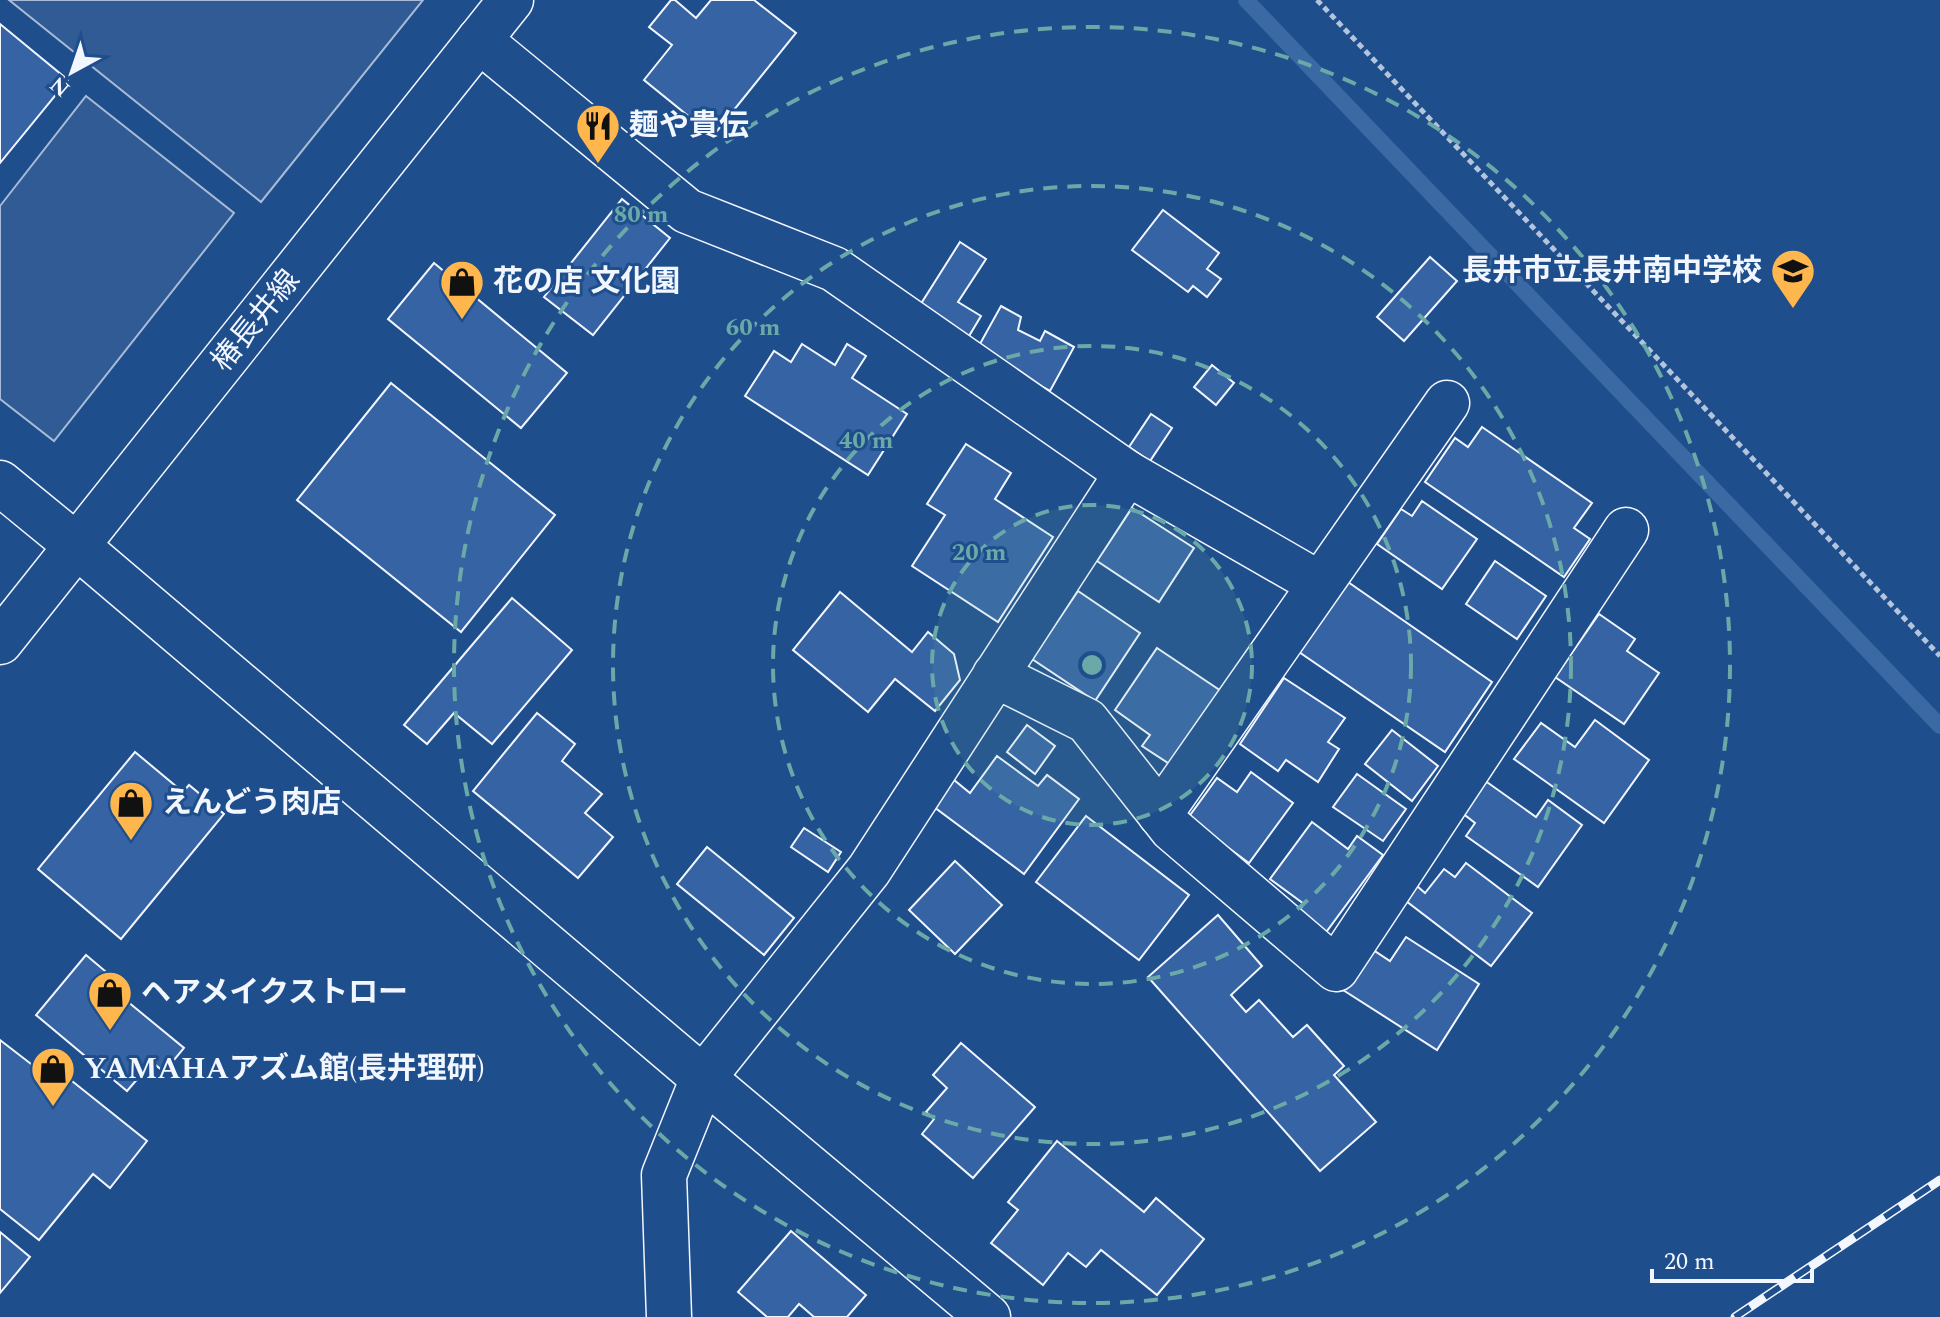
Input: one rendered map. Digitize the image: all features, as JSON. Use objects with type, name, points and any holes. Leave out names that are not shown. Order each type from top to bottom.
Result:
[{"type":"street","name":"椿長井線","points":[[0,642],[511,0]]},
{"type":"street","points":[[479,40],[687,211],[834,269],[1127,473],[1320,584]]},
{"type":"street","points":[[1160,814],[1447,403]]},
{"type":"street","points":[[669,1317],[664,1175],[703,1078],[869,870],[1127,473]]},
{"type":"street","points":[[0,483],[988,1317]]},
{"type":"street","points":[[995,675],[1087,721],[1172,829],[1336,969],[1626,530]]},
{"type":"path","points":[[1317,0],[1940,656]]},
{"type":"shaded area","points":[[9,0],[423,0],[261,202]]},
{"type":"shaded area","points":[[86,96],[234,213],[54,441],[0,399],[0,206]]},
{"type":"building","points":[[671,0],[696,18],[711,0],[754,0],[796,33],[713,136],[644,80],[672,45],[649,27]]},
{"type":"building","points":[[0,24],[68,80],[0,163]]},
{"type":"building","points":[[622,199],[670,238],[593,335],[544,297]]},
{"type":"building","points":[[1163,210],[1219,253],[1207,269],[1221,279],[1207,297],[1193,286],[1188,292],[1132,250]]},
{"type":"building","points":[[960,242],[986,259],[958,302],[981,316],[966,341],[917,310]]},
{"type":"building","points":[[1430,257],[1457,281],[1404,341],[1377,317]]},
{"type":"building","points":[[434,263],[567,373],[521,428],[388,319]]},
{"type":"building","points":[[1001,306],[1021,317],[1018,330],[1040,341],[1045,331],[1074,347],[1050,391],[976,351]]},
{"type":"building","points":[[802,344],[835,365],[847,344],[866,356],[852,378],[907,414],[868,475],[745,396],[774,351],[791,362]]},
{"type":"building","points":[[1212,365],[1234,383],[1216,405],[1194,387]]},
{"type":"building","points":[[391,383],[555,515],[461,632],[297,500]]},
{"type":"building","points":[[1151,414],[1172,428],[1150,461],[1129,447]]},
{"type":"building","points":[[1482,427],[1592,503],[1574,528],[1590,539],[1564,577],[1425,482],[1455,438],[1468,447]]},
{"type":"building","points":[[966,444],[1011,473],[995,499],[1053,537],[998,622],[912,566],[945,515],[927,504]]},
{"type":"building","points":[[1422,501],[1477,539],[1442,589],[1377,544],[1401,509],[1412,516]]},
{"type":"building","points":[[1132,508],[1194,548],[1159,602],[1097,561]]},
{"type":"building","points":[[1495,561],[1546,596],[1517,639],[1466,604]]},
{"type":"building","points":[[1348,582],[1492,682],[1445,752],[1299,652]]},
{"type":"building","points":[[1078,591],[1140,633],[1095,701],[1032,659]]},
{"type":"building","points":[[840,592],[912,652],[928,632],[954,654],[960,680],[935,711],[895,679],[868,712],[793,650]]},
{"type":"building","points":[[512,598],[572,650],[492,744],[454,713],[427,744],[404,725]]},
{"type":"building","points":[[1599,614],[1635,639],[1627,651],[1659,673],[1624,724],[1555,677]]},
{"type":"building","points":[[1157,648],[1221,691],[1171,765],[1142,746],[1150,735],[1115,710]]},
{"type":"building","points":[[1284,678],[1345,718],[1328,742],[1339,749],[1318,782],[1286,760],[1278,771],[1240,744]]},
{"type":"building","points":[[537,713],[575,744],[562,761],[602,794],[585,813],[613,837],[578,878],[473,791]]},
{"type":"building","points":[[1595,720],[1649,760],[1604,823],[1514,759],[1541,723],[1575,747]]},
{"type":"building","points":[[1027,725],[1055,746],[1035,774],[1007,752]]},
{"type":"building","points":[[1392,730],[1438,766],[1412,801],[1365,764]]},
{"type":"building","name":"えんどう肉店","points":[[135,752],[183,792],[189,785],[224,814],[121,939],[38,869]]},
{"type":"building","points":[[997,756],[1038,786],[1047,775],[1079,799],[1024,874],[934,807],[954,780],[970,793]]},
{"type":"building","points":[[1251,772],[1293,803],[1249,863],[1188,818],[1217,778],[1237,792]]},
{"type":"building","points":[[1357,774],[1406,809],[1383,841],[1333,807]]},
{"type":"building","points":[[1484,780],[1536,817],[1548,800],[1582,825],[1538,887],[1466,836],[1475,823],[1461,812]]},
{"type":"building","points":[[1086,816],[1189,895],[1139,960],[1036,882]]},
{"type":"building","points":[[1312,822],[1348,849],[1357,836],[1383,855],[1324,935],[1296,914],[1304,904],[1270,879]]},
{"type":"building","points":[[804,828],[841,852],[828,872],[791,847]]},
{"type":"building","points":[[707,847],[794,918],[764,955],[677,884]]},
{"type":"building","points":[[955,861],[1002,905],[955,954],[909,910]]},
{"type":"building","points":[[1466,863],[1532,913],[1491,966],[1406,901],[1417,886],[1425,893],[1444,869],[1455,877]]},
{"type":"building","points":[[1218,915],[1262,966],[1231,995],[1246,1012],[1259,1000],[1293,1037],[1307,1025],[1344,1066],[1334,1075],[1376,1122],[1320,1171],[1148,977]]},
{"type":"building","points":[[1406,937],[1479,984],[1437,1050],[1343,990],[1370,948],[1390,961]]},
{"type":"building","name":"ヘアメイクストロー","points":[[86,955],[111,976],[105,983],[184,1048],[164,1072],[152,1062],[127,1091],[36,1015]]},
{"type":"building","name":"YAMAHAアズム館(長井理研)","points":[[0,1040],[44,1074],[52,1065],[147,1141],[110,1188],[93,1174],[39,1240],[0,1209]]},
{"type":"building","points":[[961,1043],[1035,1107],[973,1178],[922,1134],[934,1119],[926,1112],[947,1088],[933,1075]]},
{"type":"building","points":[[1057,1141],[1144,1212],[1156,1198],[1204,1239],[1157,1295],[1101,1250],[1086,1267],[1068,1253],[1043,1285],[991,1243],[1018,1210],[1008,1202]]},
{"type":"building","points":[[791,1231],[866,1295],[847,1317],[814,1317],[799,1304],[788,1317],[767,1317],[738,1292]]},
{"type":"building","points":[[0,1232],[30,1257],[0,1293]]},
{"type":"waterway","points":[[1246,0],[1940,726]]},
{"type":"railway","points":[[1735,1317],[1940,1180]]},
{"type":"place","name":"麺や貴伝","points":[[598,165]]},
{"type":"place","name":"長井市立長井南中学校","points":[[1793,310]]},
{"type":"place","name":"花の店 文化園","points":[[462,321]]},
{"type":"place","name":"えんどう肉店","points":[[131,842]]},
{"type":"place","name":"ヘアメイクストロー","points":[[110,1032]]},
{"type":"place","name":"YAMAHAアズム館(長井理研)","points":[[53,1108]]}]
